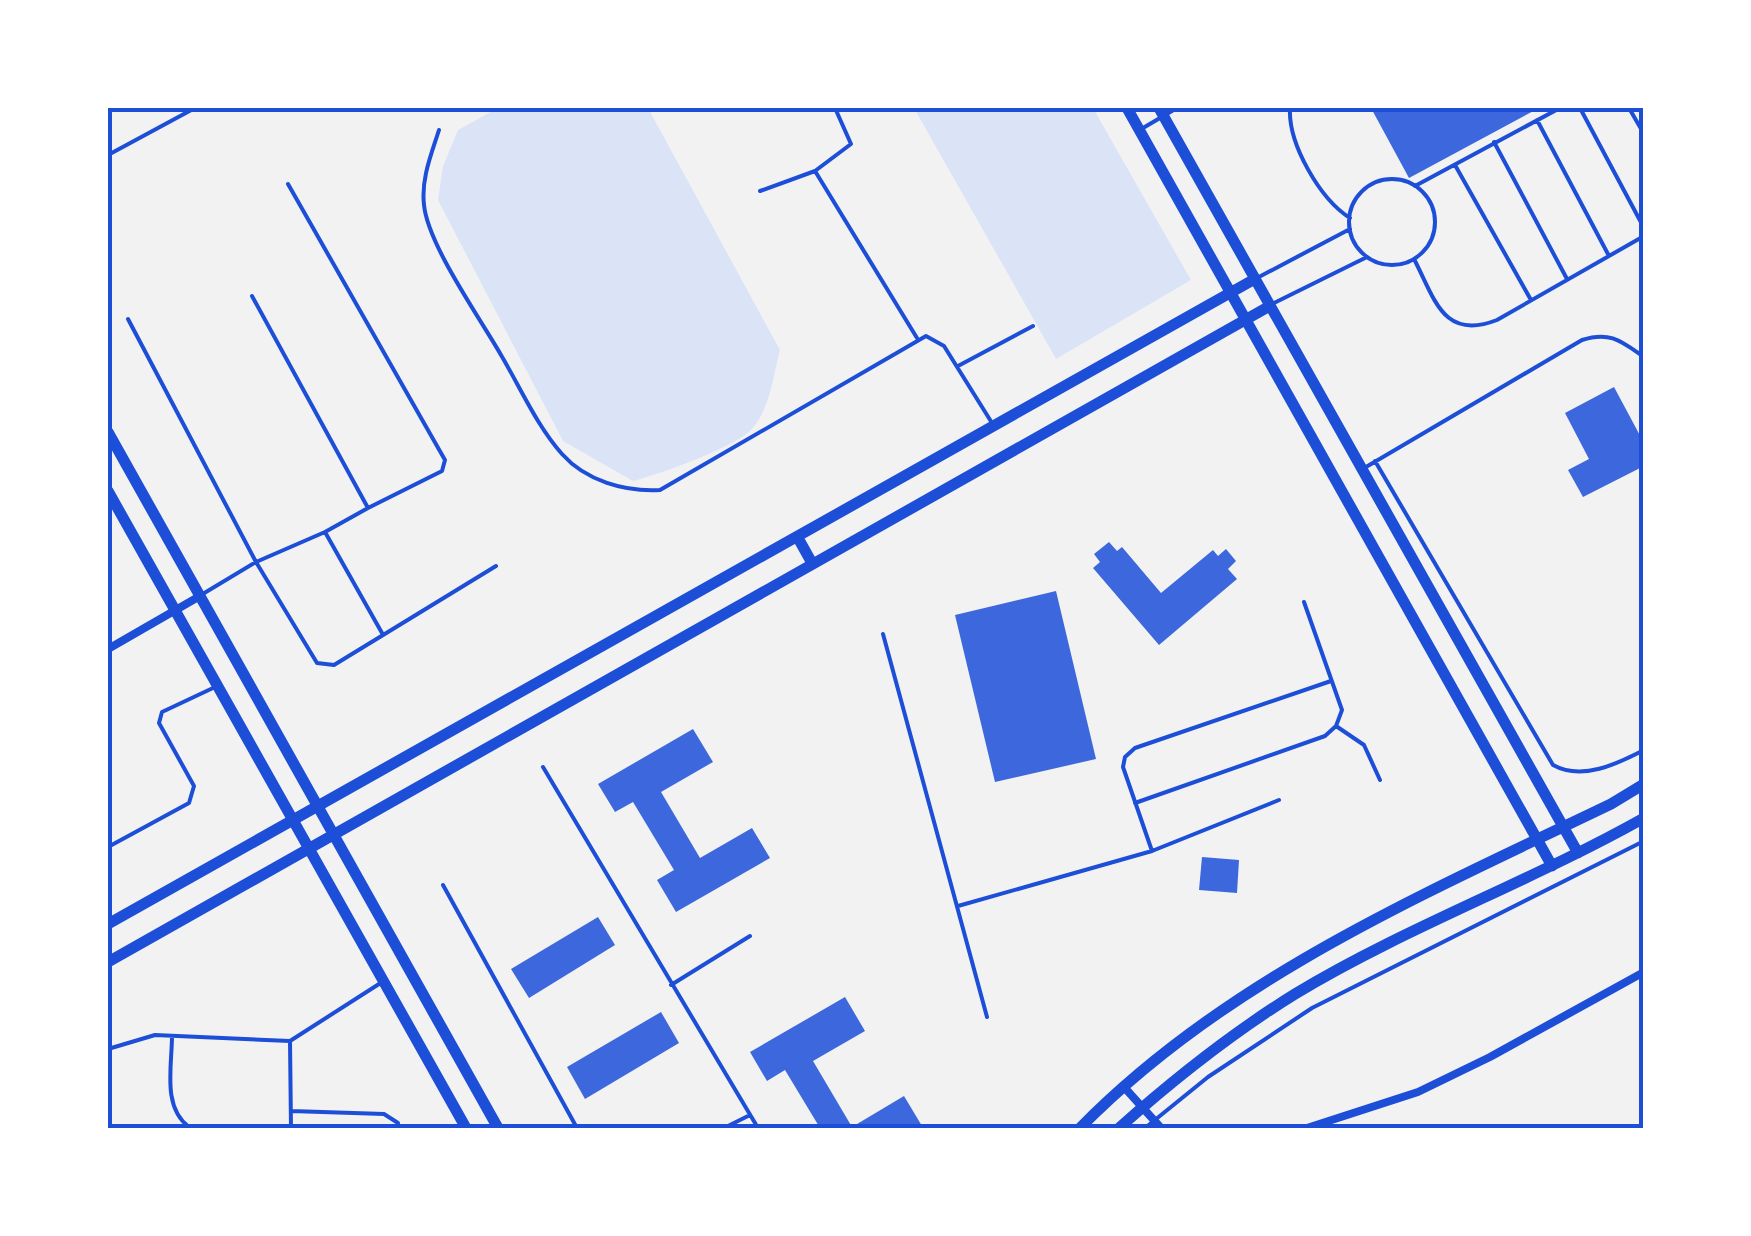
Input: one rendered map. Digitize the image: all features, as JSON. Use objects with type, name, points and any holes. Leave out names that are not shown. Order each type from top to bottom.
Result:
[{"type":"main road","points":[[1127,108],[1552,866]]},
{"type":"main road","points":[[1161,112],[1578,853]]},
{"type":"main road","points":[[108,924],[1253,280]]},
{"type":"main road","points":[[108,962],[1268,306]]},
{"type":"main road","points":[[108,432],[498,1128]]},
{"type":"main road","points":[[108,491],[466,1128]]},
{"type":"main road","points":[[798,538],[812,563]]},
{"type":"main road","points":[[1080,1128],[1173,1044],[1246,992],[1300,960],[1644,784]]},
{"type":"main road","points":[[1119,1128],[1242,1028],[1298,993],[1379,948],[1644,818]]},
{"type":"street","points":[[108,649],[200,596]]},
{"type":"street","points":[[1307,1128],[1418,1092],[1643,972]]},
{"type":"street","points":[[1124,1086],[1160,1128]]},
{"type":"lane","points":[[108,155],[196,108]]},
{"type":"lane","points":[[760,191],[816,171],[852,144],[835,108]]},
{"type":"lane","points":[[1139,130],[1161,112],[1177,108]]},
{"type":"lane","points":[[1290,108],[1292,137],[1327,201],[1350,218]]},
{"type":"lane","points":[[1415,186],[1560,108]]},
{"type":"lane","points":[[1580,108],[1644,228]]},
{"type":"lane","points":[[1629,108],[1644,134]]},
{"type":"lane","points":[[1536,120],[1608,256]]},
{"type":"lane","points":[[439,130],[425,174],[424,207],[434,238],[541,422],[562,454],[585,473],[638,491],[660,490],[926,336],[934,338],[958,366],[994,427]]},
{"type":"lane","points":[[1494,142],[1566,279]]},
{"type":"lane","points":[[1454,164],[1531,300]]},
{"type":"lane","points":[[816,171],[917,338]]},
{"type":"lane","points":[[1395,180],[1415,186],[1430,202],[1435,223],[1429,244],[1414,259],[1390,264],[1368,257],[1353,240],[1350,229],[1357,198],[1373,184],[1395,180]]},
{"type":"lane","points":[[200,596],[256,562],[326,532],[442,471],[445,460],[288,184]]},
{"type":"lane","points":[[1253,280],[1350,229]]},
{"type":"lane","points":[[1414,259],[1440,307],[1459,326],[1470,328],[1482,326],[1644,236]]},
{"type":"lane","points":[[1268,306],[1368,257]]},
{"type":"lane","points":[[252,296],[368,508]]},
{"type":"lane","points":[[128,320],[256,562],[317,663],[334,665],[496,566]]},
{"type":"lane","points":[[958,366],[1033,326]]},
{"type":"lane","points":[[1361,470],[1582,340],[1597,335],[1614,336],[1644,357]]},
{"type":"lane","points":[[1375,461],[1553,765],[1566,773],[1584,772],[1644,750]]},
{"type":"lane","points":[[326,532],[383,634]]},
{"type":"lane","points":[[1135,803],[1325,736],[1336,726],[1342,710],[1304,602]]},
{"type":"lane","points":[[883,634],[988,1017]]},
{"type":"lane","points":[[1152,851],[1123,767],[1125,756],[1134,748],[1332,680]]},
{"type":"lane","points":[[108,847],[189,804],[194,786],[159,723],[159,716],[218,686]]},
{"type":"lane","points":[[1336,726],[1364,745],[1380,780]]},
{"type":"lane","points":[[543,767],[758,1128]]},
{"type":"lane","points":[[958,906],[1152,851],[1279,800]]},
{"type":"lane","points":[[1146,1128],[1208,1078],[1312,1008],[1644,842]]},
{"type":"lane","points":[[443,885],[578,1128]]},
{"type":"lane","points":[[671,985],[750,936]]},
{"type":"lane","points":[[108,1049],[142,1038],[172,1036],[290,1041],[383,982]]},
{"type":"lane","points":[[172,1036],[171,1099],[178,1118],[189,1127],[230,1128]]},
{"type":"lane","points":[[290,1041],[291,1128]]},
{"type":"lane","points":[[291,1111],[384,1114],[398,1123],[398,1128]]},
{"type":"lane","points":[[724,1128],[750,1115]]},
{"type":"shaded area","points":[[498,108],[648,108],[780,350],[766,403],[757,423],[741,438],[712,453],[633,481],[563,441],[438,200],[443,166],[458,130]]},
{"type":"shaded area","points":[[914,108],[1093,108],[1191,280],[1056,359]]},
{"type":"building","points":[[1371,108],[1539,108],[1409,178]]},
{"type":"building","points":[[1614,387],[1644,443],[1644,466],[1583,497],[1568,470],[1589,459],[1565,413]]},
{"type":"building","points":[[1109,542],[1117,551],[1122,547],[1161,593],[1213,550],[1218,556],[1226,549],[1236,561],[1228,569],[1237,579],[1159,645],[1093,568],[1100,562],[1094,554]]},
{"type":"building","points":[[1056,591],[1096,759],[995,782],[955,615]]},
{"type":"building","points":[[693,729],[713,762],[661,792],[700,858],[752,828],[770,858],[676,912],[657,880],[674,870],[633,802],[615,812],[598,784]]},
{"type":"building","points":[[1202,857],[1239,860],[1237,893],[1199,890]]},
{"type":"building","points":[[598,917],[615,945],[529,998],[511,969]]},
{"type":"building","points":[[845,997],[865,1031],[813,1061],[852,1127],[904,1096],[922,1126],[820,1128],[785,1070],[767,1081],[750,1052]]},
{"type":"building","points":[[661,1012],[679,1043],[585,1099],[567,1067]]}]
